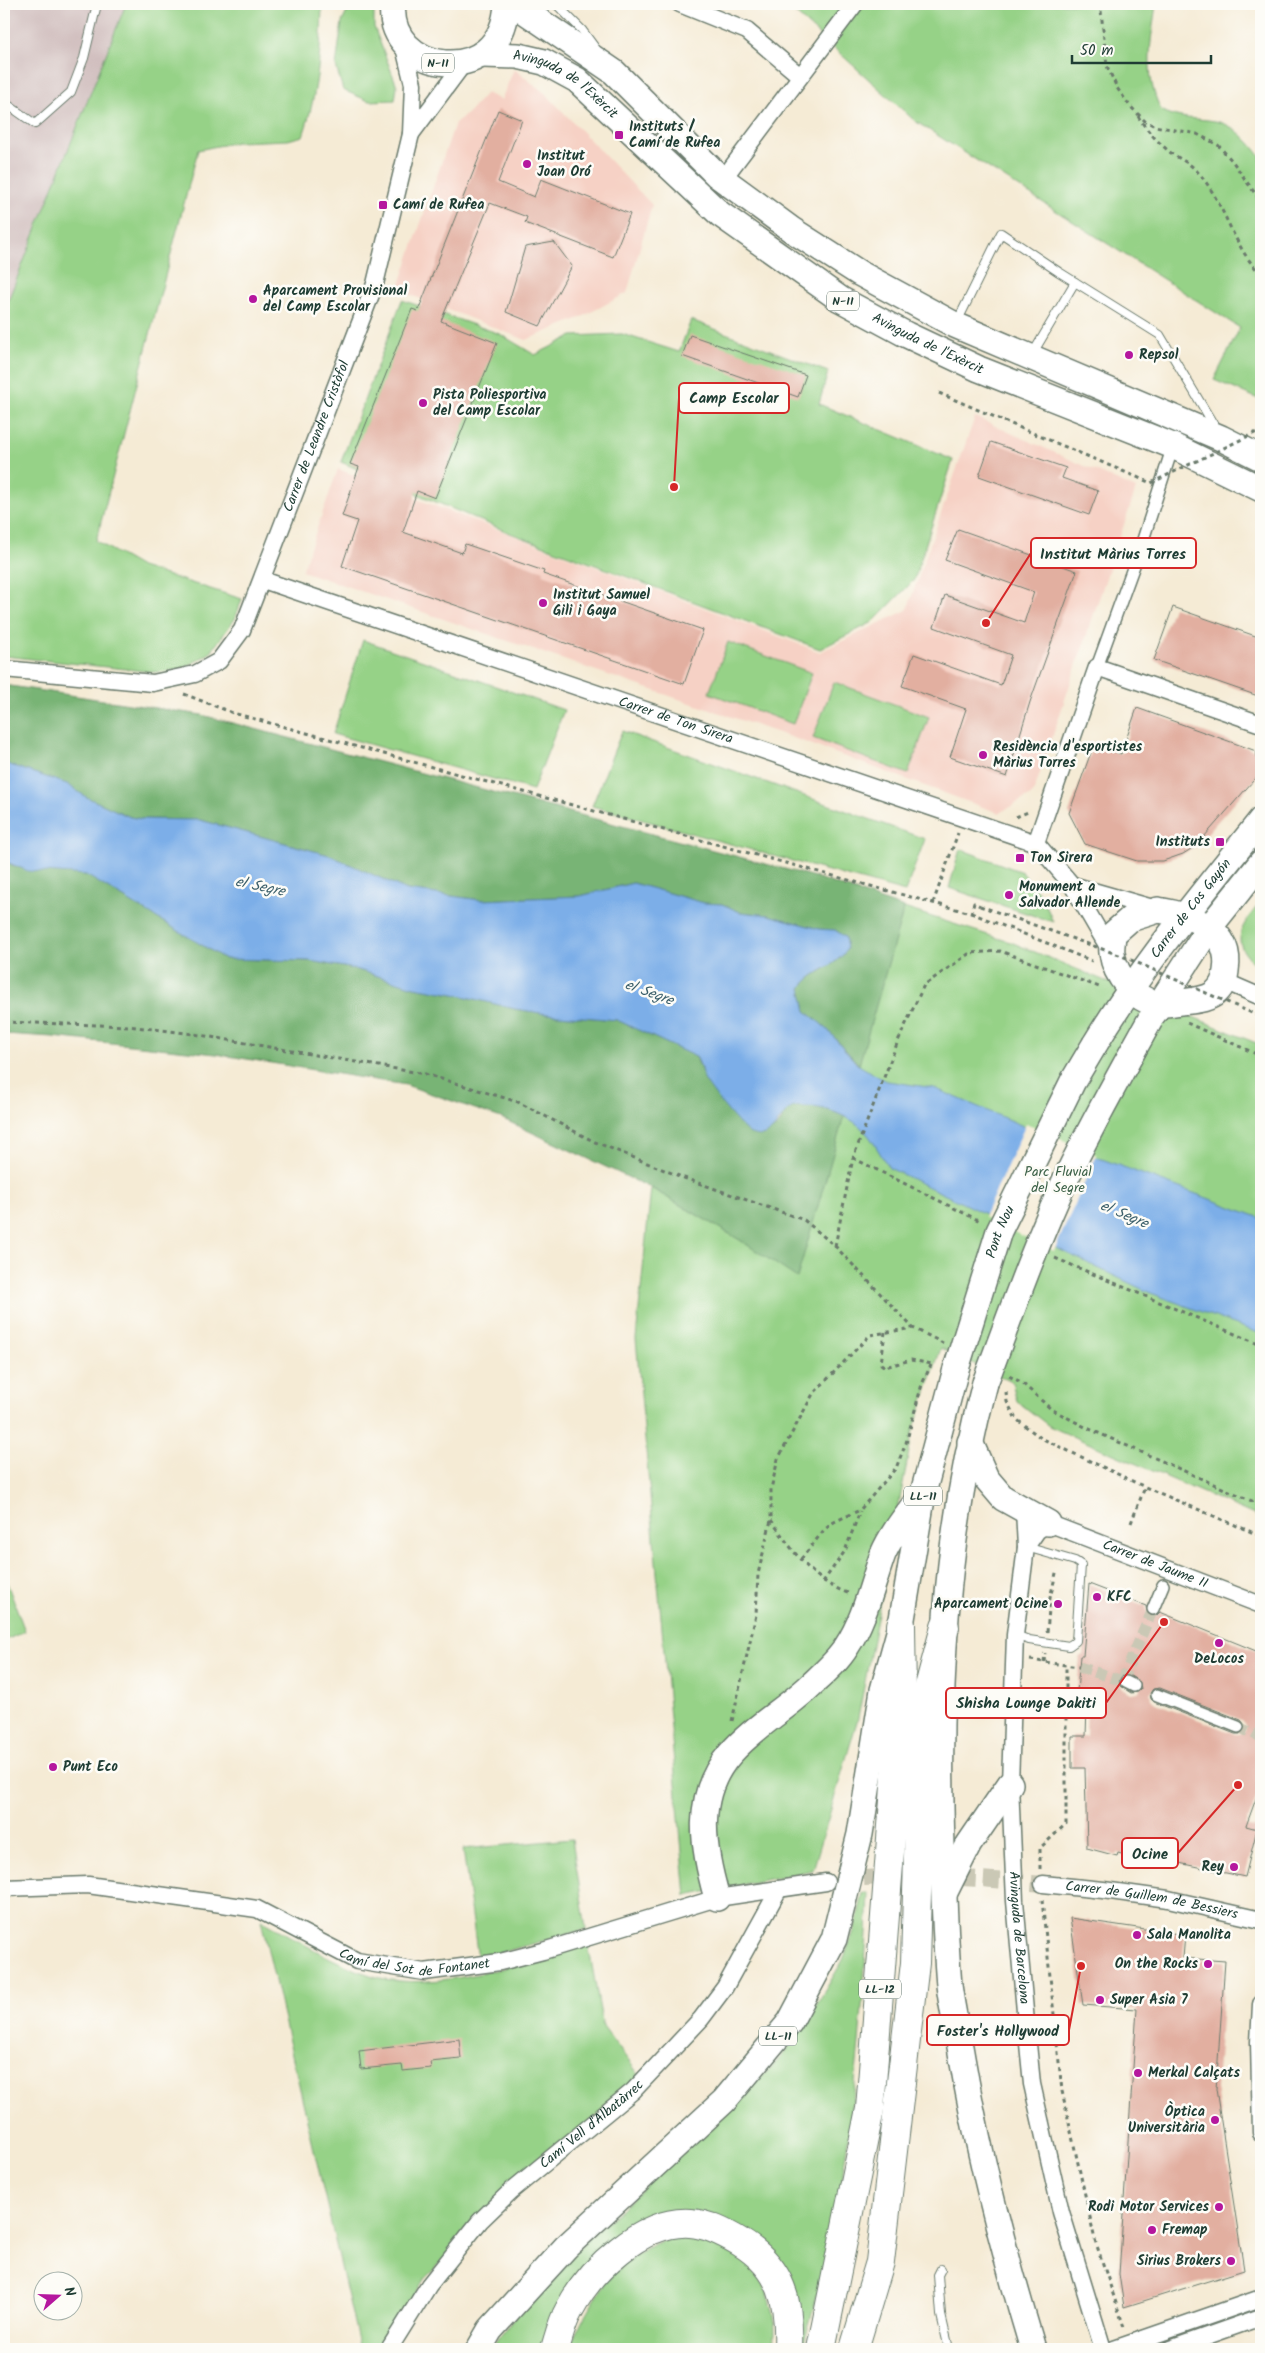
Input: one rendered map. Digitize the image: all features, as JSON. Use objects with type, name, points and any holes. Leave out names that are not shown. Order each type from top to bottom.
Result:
[{"type":"highway","name":"LL-12","points":[[820,2349],[870,2109],[902,1697],[901,1625]]},
{"type":"highway","name":"LL-12","points":[[854,2349],[880,2262],[915,1963],[919,1822],[926,1698],[945,1627]]},
{"type":"highway","points":[[555,2349],[568,2311],[584,2286],[602,2265],[621,2250],[656,2228],[690,2223],[704,2225],[749,2247],[771,2270],[788,2305],[788,2349]]},
{"type":"main road","name":"N-II","points":[[394,4],[392,13],[401,38],[418,55],[440,64],[473,59]]},
{"type":"main road","points":[[473,59],[497,40],[506,20],[507,4]]},
{"type":"main road","name":"Avinguda de l'Exèrcit","points":[[514,4],[614,72],[723,179],[792,230],[859,273],[955,325],[1221,438],[1261,458]]},
{"type":"main road","name":"Avinguda de l'Exèrcit","points":[[473,59],[518,56],[544,62],[577,80],[720,214],[840,299],[907,335],[979,369],[1173,446],[1258,489]]},
{"type":"main road","name":"Carrer de Cos Gayón","points":[[1126,994],[1185,914],[1261,820]]},
{"type":"main road","name":"Carrer de Cos Gayón","points":[[1155,1011],[1209,928],[1261,863]]},
{"type":"main road","points":[[999,1381],[1012,1309],[1067,1176],[1106,1099],[1155,1011],[1214,994],[1224,982],[1227,963],[1222,943],[1209,928],[1185,914],[1158,910],[1130,919],[1113,934],[1102,957],[1118,971],[1126,994],[1145,999],[1155,1011]]},
{"type":"main road","name":"Pont Nou","points":[[946,1365],[1000,1231],[1073,1081],[1126,994]]},
{"type":"main road","name":"LL-11","points":[[480,2349],[490,2330],[566,2247],[724,2101],[790,2022],[834,1939],[860,1834],[883,1690],[901,1625],[946,1365]]},
{"type":"main road","name":"LL-11","points":[[999,1381],[970,1441],[945,1627],[939,1755],[944,1894],[950,1986],[969,2102],[998,2231],[1033,2349]]},
{"type":"main road","points":[[970,1441],[986,1478],[1003,1498],[1048,1523]]},
{"type":"main road","points":[[717,1898],[705,1843],[703,1818],[707,1793],[716,1772],[730,1753],[791,1705],[834,1664],[848,1646],[884,1553],[897,1528],[923,1493]]},
{"type":"main road","points":[[944,1894],[969,1844],[1010,1784]]},
{"type":"street","points":[[680,4],[747,31],[800,76]]},
{"type":"street","points":[[723,179],[855,4]]},
{"type":"street","name":"Carrer de Leandre Cristòfol","points":[[4,669],[153,683],[194,674],[219,661],[242,630],[263,580],[375,284],[412,134],[413,84],[401,38]]},
{"type":"street","name":"Carrer de Leandre Cristòfol","points":[[412,134],[473,59]]},
{"type":"street","points":[[1102,957],[1072,886],[1036,843],[1139,551],[1173,446]]},
{"type":"street","points":[[1130,541],[1139,551]]},
{"type":"street","name":"Carrer de Ton Sirera","points":[[263,580],[1036,843]]},
{"type":"street","points":[[1097,666],[1261,724]]},
{"type":"street","points":[[1072,886],[1158,910]]},
{"type":"street","points":[[1224,982],[1261,997]]},
{"type":"street","name":"Avinguda de Barcelona","points":[[1024,1510],[1026,1547],[1015,1635],[1010,1784],[1015,1901],[1032,2084],[1061,2212],[1103,2349]]},
{"type":"street","points":[[1026,1547],[1037,1531],[1048,1523]]},
{"type":"street","name":"Carrer de Jaume II","points":[[1048,1523],[1261,1605]]},
{"type":"street","points":[[1153,1609],[1163,1585]]},
{"type":"street","points":[[1157,1695],[1238,1727]]},
{"type":"street","name":"Camí del Sot de Fontanet","points":[[4,1888],[88,1885],[257,1909],[357,1961],[424,1972],[500,1962],[717,1898],[826,1882]]},
{"type":"street","name":"Carrer de Guillem de Bessiers","points":[[1042,1886],[1168,1899],[1261,1920]]},
{"type":"street","name":"Camí Vell d'Albatàrrec","points":[[389,2349],[429,2285],[480,2221],[511,2191],[633,2091],[701,2019],[724,1987],[779,1889]]},
{"type":"street","points":[[1261,2004],[1259,2042],[1261,2132]]},
{"type":"street","points":[[1127,2347],[1261,2298]]},
{"type":"street","points":[[1127,2347],[1261,2306]]},
{"type":"street","points":[[1170,2349],[1261,2317]]},
{"type":"lane","points":[[4,102],[36,124],[71,92],[84,58],[97,4]]},
{"type":"lane","points":[[556,4],[582,30],[614,72]]},
{"type":"lane","points":[[955,325],[1001,233],[1160,335],[1221,438]]},
{"type":"lane","points":[[1031,357],[1075,282]]},
{"type":"lane","points":[[1015,1635],[1069,1646],[1076,1641],[1082,1568],[1079,1563],[1026,1547]]},
{"type":"lane","points":[[941,2270],[938,2274],[941,2315],[949,2349]]},
{"type":"path","points":[[1101,11],[1107,66],[1116,88],[1137,113],[1143,125],[1162,145],[1188,163],[1204,180],[1246,258],[1261,274]]},
{"type":"path","points":[[1137,113],[1155,126],[1197,134],[1218,145],[1233,162],[1261,202]]},
{"type":"path","points":[[939,393],[1150,482],[1261,430]]},
{"type":"path","points":[[153,683],[233,713],[971,913],[1102,957]]},
{"type":"path","points":[[933,903],[958,832]]},
{"type":"path","points":[[971,913],[974,903],[1122,956],[1261,1017]]},
{"type":"path","points":[[835,1246],[853,1158],[898,1041],[924,985],[970,953],[1000,951],[1126,994]]},
{"type":"path","points":[[1155,1011],[1261,1056]]},
{"type":"path","points":[[4,1022],[128,1026],[194,1034],[425,1074],[518,1102],[604,1146],[684,1178],[804,1220],[835,1246],[913,1328],[946,1344]]},
{"type":"path","points":[[730,1753],[730,1731],[756,1615],[758,1574],[771,1520],[770,1489],[778,1459],[813,1394],[870,1335],[913,1328]]},
{"type":"path","points":[[885,1332],[881,1364],[885,1366],[911,1360],[931,1365],[946,1365]]},
{"type":"path","points":[[823,1582],[845,1552],[860,1510],[896,1468],[906,1443],[922,1384],[931,1365]]},
{"type":"path","points":[[1261,1505],[1087,1428],[1051,1409],[1022,1382],[999,1381],[1006,1402],[1016,1418],[1041,1438],[1145,1487],[1261,1536]]},
{"type":"path","points":[[1131,1523],[1145,1487]]},
{"type":"path","points":[[800,1559],[824,1530],[834,1522],[860,1510]]},
{"type":"path","points":[[771,1520],[800,1559],[823,1582],[838,1590],[867,1599]]},
{"type":"path","points":[[1044,1662],[1054,1577],[1056,1570],[1066,1559]]},
{"type":"path","points":[[1027,1660],[1079,1667]]},
{"type":"path","points":[[1066,1665],[1066,1824],[1040,1848],[1052,2010],[1062,2091],[1095,2240],[1127,2347]]},
{"type":"shaded area","points":[[4,4],[126,4],[4,311]]},
{"type":"shaded area","name":"Institut Joan Oró","points":[[514,69],[546,94],[652,205],[627,293],[580,318],[526,340],[398,290],[455,123],[468,113],[486,93],[501,100]]},
{"type":"shaded area","points":[[975,417],[1136,489],[1033,794],[999,813],[799,740],[302,571],[338,469],[820,652],[907,610]]},
{"type":"green space","points":[[126,4],[322,4],[318,71],[303,136],[288,140],[237,142],[198,150],[96,541],[141,567],[242,599],[235,619],[210,653],[179,671],[153,672],[4,656],[4,311]]},
{"type":"green space","points":[[351,4],[374,4],[374,27],[397,86],[395,100],[369,101],[343,90],[336,66],[342,22]]},
{"type":"green space","points":[[785,4],[1156,4],[1150,70],[1155,96],[1161,110],[1181,117],[1215,121],[1229,126],[1247,140],[1261,157],[1261,400],[1214,380],[1240,328],[915,121]]},
{"type":"green space","points":[[402,300],[500,334],[535,355],[572,336],[622,334],[679,352],[691,320],[828,372],[819,404],[953,460],[914,580],[873,622],[820,649],[510,533],[341,462]]},
{"type":"green space","points":[[363,640],[564,710],[533,790],[333,734]]},
{"type":"green space","points":[[728,642],[812,673],[793,724],[709,693]]},
{"type":"green space","points":[[834,682],[929,717],[908,774],[813,738]]},
{"type":"green space","points":[[4,685],[202,715],[815,877],[904,908],[859,1065],[827,1029],[806,1011],[801,988],[811,977],[837,961],[847,949],[845,937],[835,930],[819,929],[768,915],[740,912],[722,904],[704,903],[633,883],[580,896],[481,900],[407,890],[329,855],[200,820],[141,819],[130,817],[86,797],[67,784],[4,763]]},
{"type":"green space","points":[[622,731],[925,839],[905,892],[592,806]]},
{"type":"green space","points":[[960,849],[1022,872],[1043,898],[1053,922],[949,888]]},
{"type":"green space","points":[[4,861],[16,867],[86,875],[225,959],[310,961],[355,969],[414,987],[459,995],[515,1009],[547,1014],[617,1020],[696,1057],[706,1083],[749,1132],[766,1132],[774,1129],[788,1109],[793,1106],[816,1107],[844,1116],[797,1278],[740,1240],[651,1188],[501,1118],[406,1085],[216,1054],[53,1037],[4,1034]]},
{"type":"green space","points":[[1261,902],[1261,968],[1244,951],[1240,935],[1247,919]]},
{"type":"green space","name":"Parc Fluvial del Segre","points":[[904,908],[1013,943],[1261,1045],[1261,1518],[1049,1426],[1017,1401],[1012,1382],[941,1348],[913,1431],[858,1718],[813,1870],[686,1896],[636,1339],[651,1188],[740,1240],[797,1277]]},
{"type":"green space","points":[[4,1575],[25,1631],[4,1641]]},
{"type":"green space","points":[[572,1839],[586,1929],[478,1959],[463,1849]]},
{"type":"green space","points":[[863,1894],[869,1894],[867,1940],[850,2125],[826,2262],[802,2349],[790,2282],[670,2214],[542,2349],[491,2349],[541,2282],[737,2103],[781,2057],[804,2026],[843,1960],[854,1931]]},
{"type":"green space","points":[[261,1920],[344,1965],[373,1976],[397,1981],[451,1979],[510,1966],[588,1943],[603,2027],[640,2076],[425,2278],[380,2349],[360,2349]]},
{"type":"green space","points":[[688,2236],[716,2243],[729,2250],[741,2259],[760,2280],[767,2293],[773,2312],[775,2328],[774,2349],[569,2349],[588,2310],[613,2275],[646,2248],[666,2240]]},
{"type":"water","name":"el Segre","points":[[4,763],[67,784],[86,797],[130,817],[141,819],[200,820],[329,855],[407,890],[481,900],[580,896],[633,883],[704,903],[722,904],[740,912],[768,915],[819,929],[835,930],[845,937],[847,949],[837,961],[811,977],[801,988],[806,1011],[827,1029],[857,1064],[887,1081],[934,1088],[1091,1155],[1261,1218],[1261,1334],[1148,1292],[889,1168],[873,1141],[862,1128],[834,1112],[815,1107],[794,1107],[786,1112],[770,1132],[759,1136],[751,1134],[733,1117],[712,1091],[704,1079],[696,1057],[617,1020],[547,1014],[515,1009],[459,995],[414,987],[355,969],[310,961],[225,959],[86,875],[28,871],[4,861]]},
{"type":"pier","points":[[1026,1124],[1097,1155],[1054,1251],[984,1217]]},
{"type":"building","points":[[498,110],[522,120],[498,182],[534,197],[541,179],[630,214],[613,257],[525,223],[527,217],[490,203],[441,321],[497,343],[435,498],[417,491],[403,532],[462,553],[465,544],[544,571],[543,574],[703,630],[684,684],[342,566],[357,521],[342,516],[359,467],[350,464],[412,309],[418,311]]},
{"type":"building","points":[[554,242],[572,266],[540,326],[506,312],[525,247]]},
{"type":"building","points":[[690,335],[806,375],[798,397],[682,356]]},
{"type":"building","points":[[991,442],[1066,468],[1062,478],[1098,491],[1089,515],[979,476]]},
{"type":"building","points":[[958,529],[1077,571],[1030,702],[1007,777],[950,757],[966,709],[902,686],[914,654],[1001,685],[1011,655],[934,627],[945,595],[1024,623],[1034,592],[945,560]]},
{"type":"building","points":[[1173,607],[1261,638],[1261,697],[1154,660]]},
{"type":"building","points":[[1137,708],[1256,751],[1260,773],[1196,846],[1183,854],[1163,861],[1137,861],[1085,844],[1069,813],[1094,744],[1121,754]]},
{"type":"building","points":[[1089,1584],[1146,1606],[1147,1613],[1151,1616],[1157,1615],[1160,1612],[1261,1653],[1261,1785],[1246,1826],[1257,1829],[1245,1877],[1179,1863],[1178,1866],[1148,1858],[1147,1861],[1118,1853],[1117,1856],[1087,1848],[1085,1768],[1072,1768],[1072,1736],[1086,1736],[1087,1705],[1076,1704],[1080,1656],[1083,1656]],"holes":[[[1129,1675],[1140,1682],[1141,1689],[1138,1692],[1131,1693],[1120,1686],[1120,1678]],[[1160,1688],[1241,1720],[1245,1725],[1245,1730],[1240,1734],[1235,1734],[1154,1702],[1151,1699],[1150,1693],[1153,1689]]]},
{"type":"building","points":[[1070,1918],[1185,1935],[1183,1958],[1225,1961],[1216,2089],[1244,2270],[1124,2307],[1119,2274],[1137,2009],[1083,2005]]},
{"type":"building","points":[[459,2039],[461,2059],[430,2062],[431,2068],[403,2071],[402,2065],[361,2069],[359,2051]]},
{"type":"tunnel","points":[[1122,1681],[1153,1609]]},
{"type":"tunnel","points":[[1079,1667],[1126,1682]]},
{"type":"tunnel","points":[[1238,1727],[1261,1737]]},
{"type":"tunnel","points":[[840,1880],[891,1877],[967,1878],[1043,1884]]},
{"type":"place","name":"Instituts / Camí de Rufea","points":[[619,135]]},
{"type":"place","name":"Institut Joan Oró","points":[[527,164]]},
{"type":"place","name":"Camí de Rufea","points":[[383,205]]},
{"type":"place","name":"Aparcament Provisional del Camp Escolar","points":[[253,299]]},
{"type":"place","name":"Repsol","points":[[1129,355]]},
{"type":"place","name":"Pista Poliesportiva del Camp Escolar","points":[[423,403]]},
{"type":"place","name":"Camp Escolar","points":[[674,487]]},
{"type":"place","name":"Institut Samuel Gili i Gaya","points":[[543,603]]},
{"type":"place","name":"Institut Màrius Torres","points":[[986,623]]},
{"type":"place","name":"Residència d'esportistes Màrius Torres","points":[[983,755]]},
{"type":"place","name":"Instituts","points":[[1220,842]]},
{"type":"place","name":"Ton Sirera","points":[[1020,858]]},
{"type":"place","name":"Monument a Salvador Allende","points":[[1009,895]]},
{"type":"place","name":"KFC","points":[[1097,1597]]},
{"type":"place","name":"Aparcament Ocine","points":[[1058,1604]]},
{"type":"place","name":"Shisha Lounge Dakiti","points":[[1164,1622]]},
{"type":"place","name":"DeLocos","points":[[1219,1643]]},
{"type":"place","name":"Punt Eco","points":[[53,1767]]},
{"type":"place","name":"Ocine","points":[[1238,1785]]},
{"type":"place","name":"Rey","points":[[1234,1867]]},
{"type":"place","name":"Sala Manolita","points":[[1137,1935]]},
{"type":"place","name":"On the Rocks","points":[[1208,1964]]},
{"type":"place","name":"Foster's Hollywood","points":[[1081,1966]]},
{"type":"place","name":"Super Asia 7","points":[[1100,2000]]},
{"type":"place","name":"Merkal Calçats","points":[[1138,2073]]},
{"type":"place","name":"Òptica Universitària","points":[[1215,2120]]},
{"type":"place","name":"Rodi Motor Services","points":[[1219,2207]]},
{"type":"place","name":"Fremap","points":[[1152,2230]]},
{"type":"place","name":"Sirius Brokers","points":[[1231,2261]]}]
